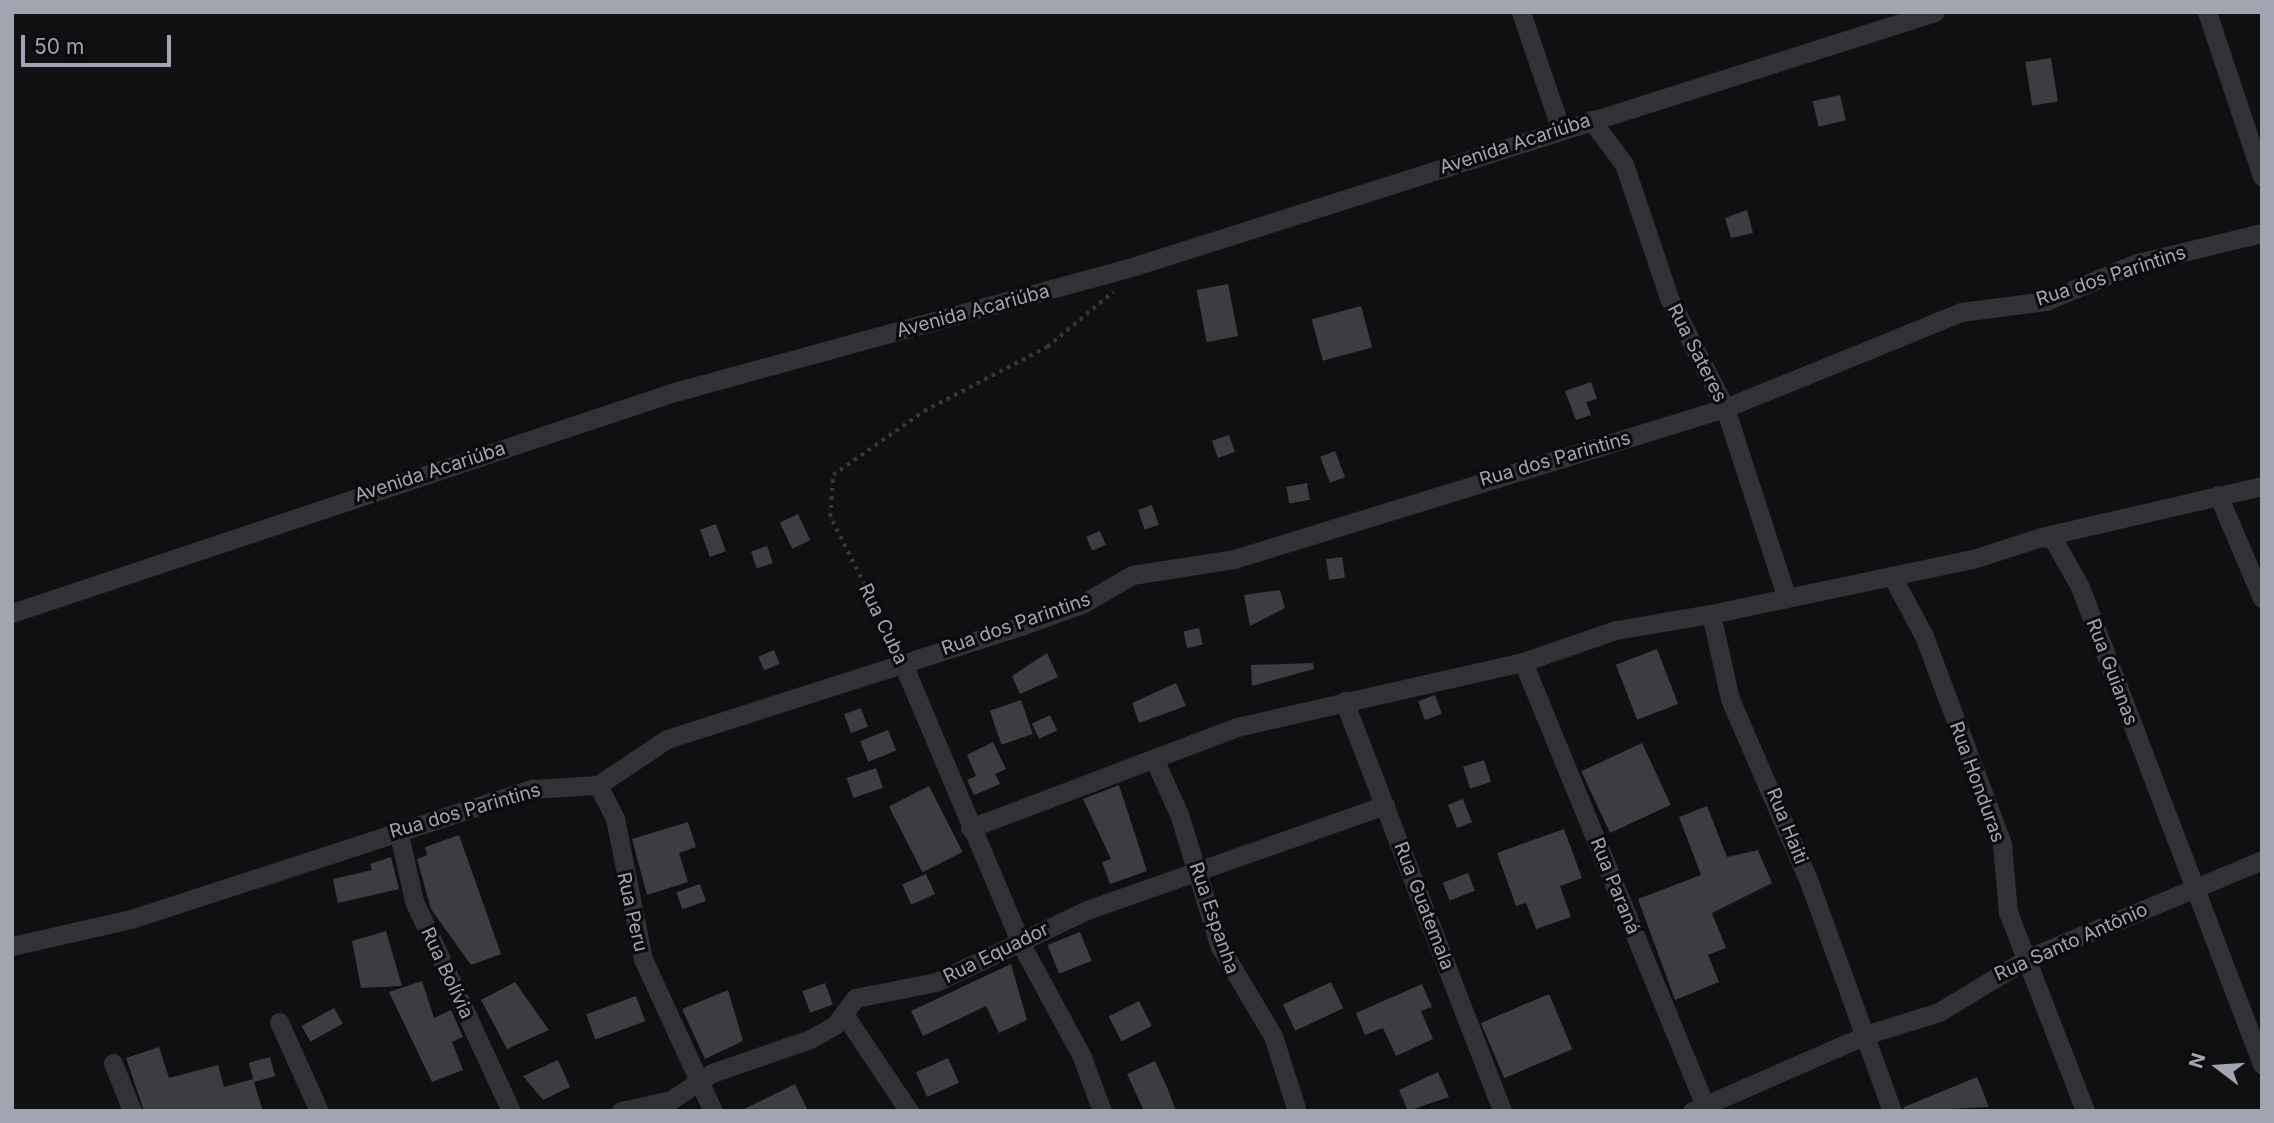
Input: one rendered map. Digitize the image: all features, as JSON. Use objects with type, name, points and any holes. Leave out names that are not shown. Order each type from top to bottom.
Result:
[{"type":"street","points":[[1521,12],[1561,130]]},
{"type":"street","name":"Avenida Acariúba","points":[[12,612],[671,393],[1135,266],[1561,130],[1886,19],[1935,12]]},
{"type":"street","points":[[2207,12],[2262,176]]},
{"type":"street","name":"Rua Sateres","points":[[1591,120],[1624,164],[1669,298],[1725,408],[1786,596]]},
{"type":"street","name":"Rua dos Parintins","points":[[12,946],[131,919],[398,830],[532,789],[598,785],[667,739],[904,664],[1084,603],[1132,575],[1234,559],[1725,408],[1961,312],[2046,301],[2137,263],[2262,233]]},
{"type":"street","points":[[970,828],[1237,727],[1523,662],[1616,630],[1711,614],[1786,596],[1892,576],[2040,537],[2262,486]]},
{"type":"street","points":[[2218,495],[2262,598]]},
{"type":"street","name":"Rua Guianas","points":[[2040,537],[2053,539],[2080,587],[2262,1064]]},
{"type":"street","name":"Rua Honduras","points":[[1892,576],[1924,636],[2002,844],[2008,912],[2085,1111]]},
{"type":"street","name":"Rua Haiti","points":[[1711,614],[1730,699],[1868,1034],[1892,1111]]},
{"type":"street","name":"Rua Paraná","points":[[1523,662],[1701,1109]]},
{"type":"street","name":"Rua Cuba","points":[[904,664],[970,828],[1021,944],[1072,1037],[1101,1111]]},
{"type":"street","name":"Rua Guatemala","points":[[1344,701],[1502,1111]]},
{"type":"street","name":"Rua Espanha","points":[[1153,759],[1198,869],[1220,947],[1273,1036],[1297,1111]]},
{"type":"street","name":"Rua Peru","points":[[598,785],[615,818],[643,960],[713,1111]]},
{"type":"street","name":"Rua Equador","points":[[621,1111],[671,1100],[700,1082],[767,1050],[810,1039],[844,1014],[855,998],[936,982],[1021,944],[1087,910],[1385,804]]},
{"type":"street","name":"Rua Bolívia","points":[[398,830],[414,901],[510,1111]]},
{"type":"street","name":"Rua Santo Antônio","points":[[1701,1109],[1868,1034],[1939,1012],[2028,958],[2262,860]]},
{"type":"street","points":[[844,1014],[909,1111]]},
{"type":"street","points":[[279,1022],[318,1111]]},
{"type":"street","points":[[113,1063],[132,1111]]},
{"type":"path","name":"Rua Cuba","points":[[904,664],[830,517],[833,475],[924,411],[1047,347],[1107,299],[1135,266]]},
{"type":"building","points":[[2051,58],[2058,101],[2032,106],[2025,62]]},
{"type":"building","points":[[1840,95],[1846,120],[1819,127],[1813,101]]},
{"type":"building","points":[[1747,210],[1753,233],[1731,238],[1725,218]]},
{"type":"building","points":[[1228,284],[1238,336],[1207,342],[1197,290]]},
{"type":"building","points":[[1361,306],[1372,348],[1323,361],[1312,319]]},
{"type":"building","points":[[1591,382],[1597,399],[1586,402],[1591,415],[1576,420],[1565,391]]},
{"type":"building","points":[[1229,435],[1235,452],[1218,458],[1212,441]]},
{"type":"building","points":[[1335,451],[1345,477],[1330,483],[1320,457]]},
{"type":"building","points":[[1307,483],[1310,500],[1289,503],[1286,487]]},
{"type":"building","points":[[1152,505],[1159,525],[1145,530],[1138,510]]},
{"type":"building","points":[[798,514],[810,540],[792,549],[780,522]]},
{"type":"building","points":[[716,524],[726,551],[710,557],[700,530]]},
{"type":"building","points":[[1100,531],[1106,545],[1092,551],[1086,537]]},
{"type":"building","points":[[767,546],[773,563],[757,569],[751,552]]},
{"type":"building","points":[[1342,557],[1345,578],[1329,580],[1326,559]]},
{"type":"building","points":[[1280,590],[1285,608],[1250,626],[1244,595]]},
{"type":"building","points":[[1199,628],[1203,645],[1187,648],[1183,632]]},
{"type":"building","points":[[1657,649],[1678,704],[1637,720],[1616,665]]},
{"type":"building","points":[[774,650],[780,664],[764,670],[758,657]]},
{"type":"building","points":[[1047,653],[1058,677],[1020,694],[1012,676]]},
{"type":"building","points":[[1313,663],[1314,669],[1252,686],[1251,665]]},
{"type":"building","points":[[1176,683],[1186,706],[1139,723],[1132,703]]},
{"type":"building","points":[[1435,695],[1442,714],[1425,720],[1418,701]]},
{"type":"building","points":[[1021,700],[1033,734],[1002,745],[990,711]]},
{"type":"building","points":[[861,708],[868,727],[851,733],[844,714]]},
{"type":"building","points":[[1050,715],[1057,730],[1039,739],[1032,723]]},
{"type":"building","points":[[888,730],[896,750],[868,762],[860,741]]},
{"type":"building","points":[[993,742],[1006,769],[995,774],[1000,784],[974,795],[967,780],[976,776],[967,755]]},
{"type":"building","points":[[1642,743],[1671,805],[1610,833],[1581,771]]},
{"type":"building","points":[[1484,760],[1491,782],[1470,789],[1463,767]]},
{"type":"building","points":[[876,768],[883,788],[854,798],[847,778]]},
{"type":"building","points":[[1119,785],[1147,871],[1110,884],[1102,862],[1111,859],[1083,799]]},
{"type":"building","points":[[929,786],[963,852],[923,872],[889,806]]},
{"type":"building","points":[[1463,799],[1472,822],[1457,828],[1448,805]]},
{"type":"building","points":[[1707,806],[1727,857],[1758,850],[1772,883],[1712,913],[1726,948],[1708,955],[1719,982],[1675,1000],[1638,899],[1701,875],[1679,817]]},
{"type":"building","points":[[688,822],[696,847],[679,853],[688,882],[647,895],[632,839]]},
{"type":"building","points":[[1564,829],[1582,878],[1560,886],[1571,917],[1536,929],[1526,903],[1516,906],[1497,853]]},
{"type":"building","points":[[459,835],[501,954],[471,965],[431,909],[417,859],[427,855],[425,847]]},
{"type":"building","points":[[391,857],[399,889],[338,903],[333,879],[372,870],[370,864]]},
{"type":"building","points":[[1468,873],[1475,891],[1450,900],[1443,883]]},
{"type":"building","points":[[926,874],[935,894],[911,905],[902,885]]},
{"type":"building","points":[[700,884],[706,901],[682,909],[676,892]]},
{"type":"building","points":[[386,931],[402,986],[361,988],[352,941]]},
{"type":"building","points":[[1080,932],[1092,961],[1059,974],[1048,945]]},
{"type":"building","points":[[1011,964],[1027,1020],[999,1033],[986,1006],[923,1036],[911,1011]]},
{"type":"building","points":[[422,981],[434,1018],[451,1010],[463,1037],[452,1042],[463,1070],[432,1082],[389,992]]},
{"type":"building","points":[[515,982],[549,1030],[507,1049],[481,1000]]},
{"type":"building","points":[[1331,982],[1343,1008],[1295,1031],[1283,1004]]},
{"type":"building","points":[[825,983],[833,1005],[810,1013],[802,991]]},
{"type":"building","points":[[1422,984],[1432,1007],[1421,1011],[1433,1039],[1396,1056],[1383,1028],[1365,1035],[1356,1013]]},
{"type":"building","points":[[728,990],[743,1041],[705,1059],[682,1009]]},
{"type":"building","points":[[1549,994],[1572,1049],[1504,1078],[1481,1023]]},
{"type":"building","points":[[636,996],[645,1021],[595,1039],[586,1014]]},
{"type":"building","points":[[1139,1001],[1152,1026],[1121,1041],[1109,1016]]},
{"type":"building","points":[[334,1008],[343,1024],[310,1042],[302,1026]]},
{"type":"building","points":[[159,1047],[169,1078],[218,1065],[224,1087],[253,1079],[263,1111],[144,1111],[126,1058]]},
{"type":"building","points":[[270,1057],[275,1076],[254,1082],[249,1063]]},
{"type":"building","points":[[948,1058],[959,1083],[927,1097],[916,1072]]},
{"type":"building","points":[[558,1060],[570,1087],[543,1100],[523,1076]]},
{"type":"building","points":[[1155,1061],[1176,1111],[1144,1111],[1127,1074]]},
{"type":"building","points":[[1438,1072],[1449,1097],[1408,1111],[1399,1090]]},
{"type":"building","points":[[1977,1077],[1989,1107],[1904,1111],[1904,1107]]},
{"type":"building","points":[[795,1084],[808,1111],[740,1111]]}]
